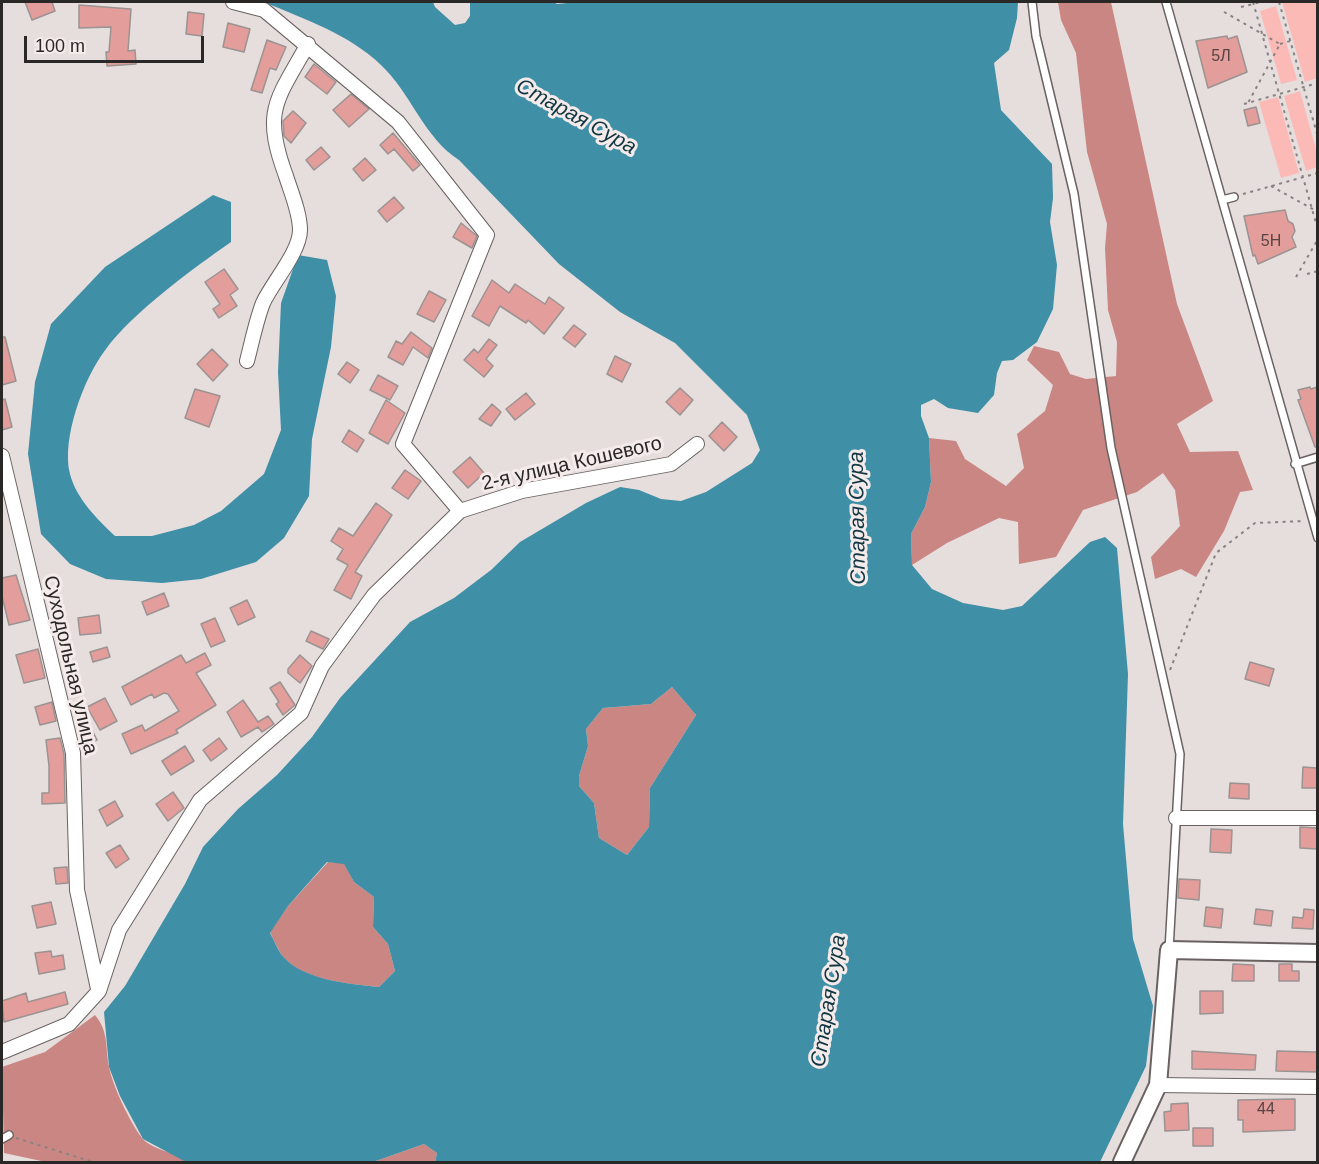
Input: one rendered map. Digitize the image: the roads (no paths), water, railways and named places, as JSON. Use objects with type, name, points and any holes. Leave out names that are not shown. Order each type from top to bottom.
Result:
[{"type":"street","points":[[234,2],[264,10],[398,122],[487,235],[403,444],[460,511]]},
{"type":"street","points":[[247,361],[263,303],[283,271],[300,230],[292,194],[276,149],[272,126],[277,99],[308,45]]},
{"type":"street","name":"2-я улица Кошевого","points":[[2,1052],[69,1024],[99,991],[119,930],[200,800],[301,713],[322,666],[374,595],[460,511],[522,491],[671,464],[697,444]]},
{"type":"street","name":"Суходольная улица","points":[[2,456],[73,753],[77,890],[99,991]]},
{"type":"street","points":[[1176,818],[1317,818]]},
{"type":"street","points":[[1122,1162],[1158,1085],[1169,950],[1317,954]]},
{"type":"street","points":[[1158,1085],[1317,1088]]},
{"type":"lane","points":[[1032,2],[1036,36],[1074,194],[1111,448],[1180,754],[1169,950]]},
{"type":"lane","points":[[1166,2],[1317,538]]},
{"type":"lane","points":[[1222,200],[1234,197]]},
{"type":"lane","points":[[1295,464],[1317,457]]},
{"type":"water","name":"Старая Сура","points":[[264,2],[433,2],[435,7],[455,25],[465,23],[470,16],[470,2],[554,2],[557,4],[578,2],[1018,2],[1017,18],[1009,50],[994,63],[1001,110],[1052,164],[1053,198],[1050,222],[1057,265],[1053,309],[1037,342],[1013,360],[1002,361],[997,373],[994,395],[978,413],[948,408],[934,399],[921,405],[921,416],[929,438],[931,482],[925,507],[911,534],[912,565],[932,589],[963,603],[1003,610],[1022,606],[1090,542],[1105,537],[1117,548],[1128,674],[1123,824],[1133,939],[1153,1006],[1146,1066],[1100,1162],[435,1162],[437,1153],[424,1144],[373,1162],[186,1162],[143,1139],[120,1096],[109,1067],[104,1012],[125,986],[185,884],[203,847],[238,809],[277,775],[312,737],[340,698],[410,622],[454,598],[491,570],[520,542],[586,503],[620,487],[639,490],[661,499],[681,501],[706,492],[752,463],[760,450],[747,415],[675,343],[620,312],[559,264],[459,160],[436,140],[392,76],[381,65],[355,44],[310,21]],"holes":[[[672,687],[696,715],[650,788],[649,827],[627,855],[599,838],[594,803],[579,786],[579,776],[588,746],[586,729],[603,708],[651,704]],[[327,862],[344,864],[354,882],[374,897],[373,927],[388,944],[395,971],[379,987],[326,979],[300,970],[281,954],[270,933],[288,906]]]},
{"type":"water","points":[[213,195],[231,202],[231,242],[147,306],[106,349],[90,375],[76,409],[69,444],[70,474],[82,500],[115,536],[152,536],[194,525],[221,511],[264,474],[281,430],[278,372],[281,303],[298,255],[327,260],[336,296],[331,347],[312,439],[309,496],[284,538],[256,562],[201,579],[162,583],[106,579],[70,564],[41,534],[28,454],[35,382],[51,324],[105,267]]}]
